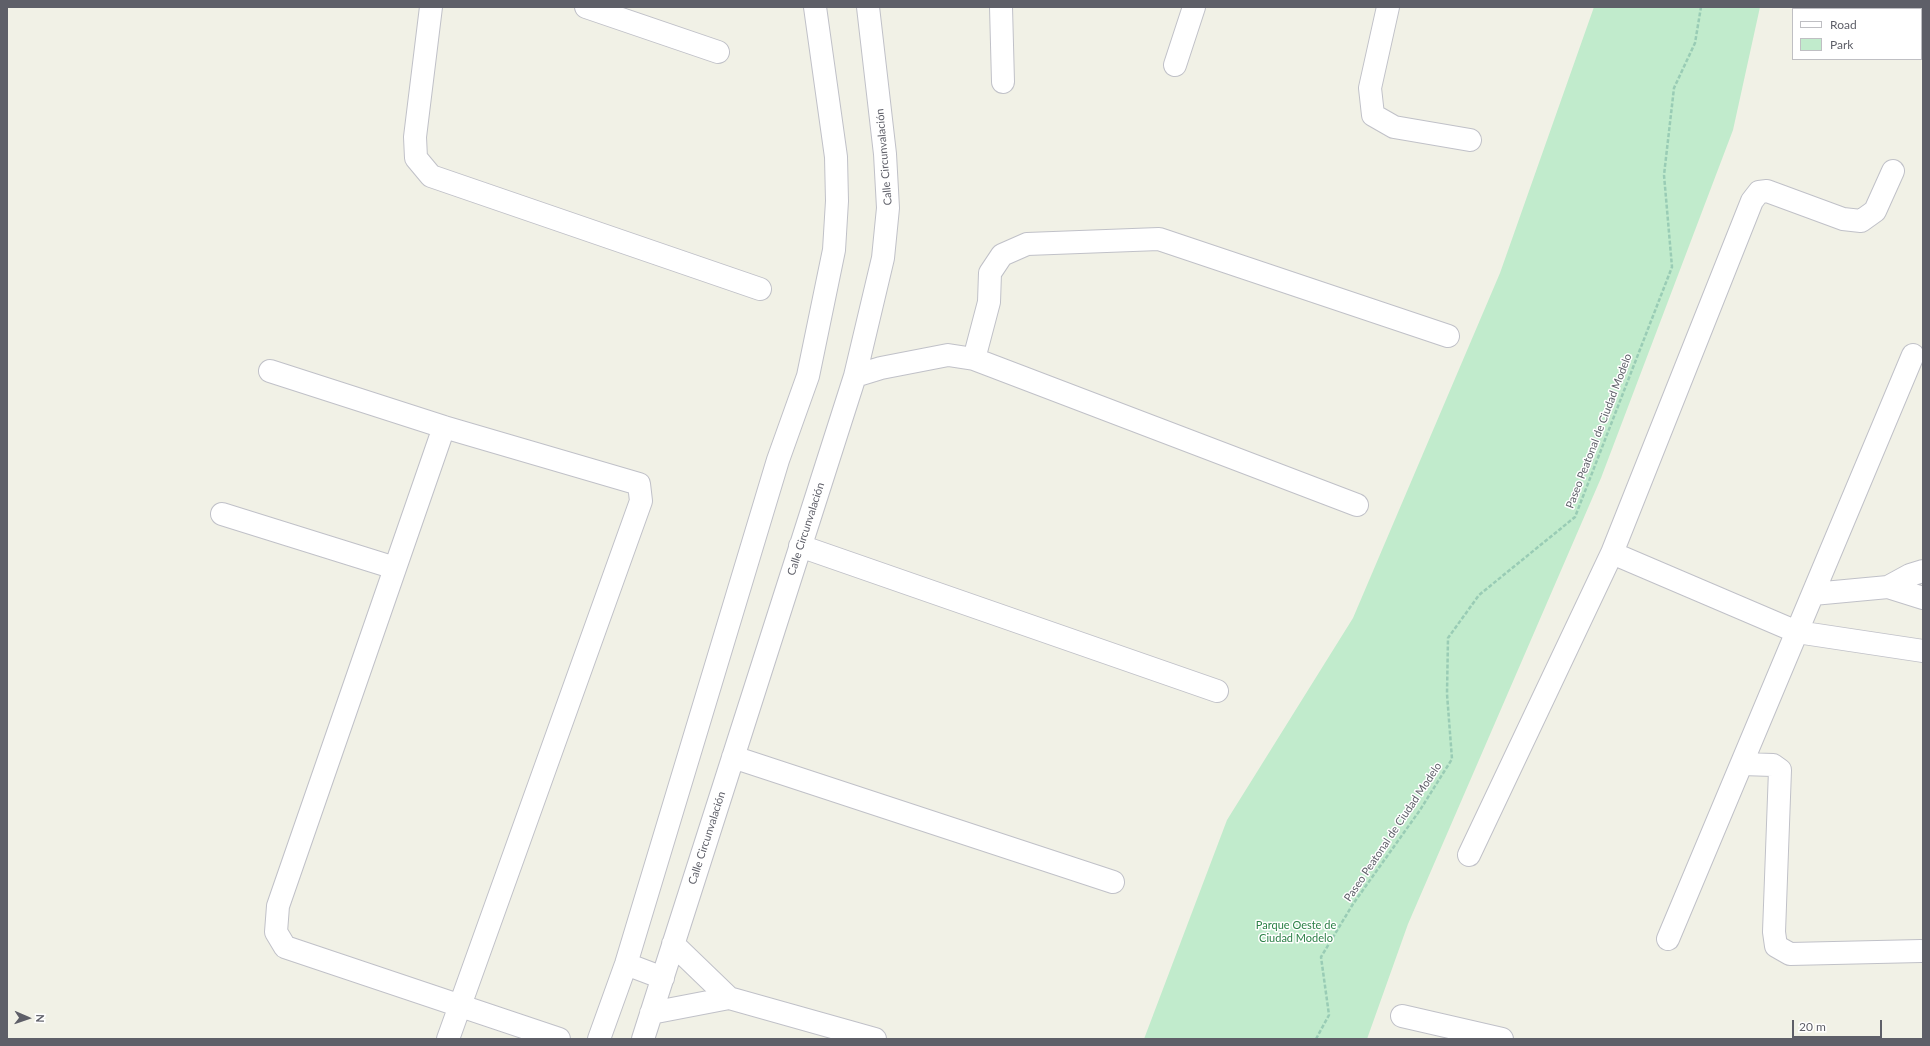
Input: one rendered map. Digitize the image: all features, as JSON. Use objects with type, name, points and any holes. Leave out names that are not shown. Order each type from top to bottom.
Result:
[{"type":"street","points":[[431,7],[414,137],[416,158],[431,176],[760,289]]},
{"type":"street","points":[[586,7],[718,52]]},
{"type":"street","points":[[599,1039],[626,964],[778,460],[808,376],[834,250],[837,201],[836,156],[815,7]]},
{"type":"street","name":"Calle Circunvalación","points":[[644,1039],[651,1013],[855,376],[883,258],[888,208],[885,154],[868,7]]},
{"type":"street","points":[[1001,7],[1003,82]]},
{"type":"street","points":[[1175,65],[1194,7]]},
{"type":"street","points":[[1388,7],[1370,88],[1374,115],[1394,127],[1470,140]]},
{"type":"street","points":[[1469,855],[1612,553],[1752,201],[1759,192],[1767,191],[1843,219],[1862,221],[1875,211],[1894,171]]},
{"type":"street","points":[[974,359],[989,302],[990,273],[1002,255],[1027,244],[1159,239],[1448,336]]},
{"type":"street","points":[[855,376],[881,368],[948,355],[974,359],[1357,505]]},
{"type":"street","points":[[1668,940],[1913,355]]},
{"type":"street","points":[[270,370],[444,427],[639,484],[642,501],[448,1039]]},
{"type":"street","points":[[444,427],[278,906],[276,932],[285,948],[559,1039]]},
{"type":"street","points":[[222,514],[395,568]]},
{"type":"street","points":[[800,546],[1217,691]]},
{"type":"street","points":[[1612,553],[1797,632],[1923,651]]},
{"type":"street","points":[[1888,588],[1923,571]]},
{"type":"street","points":[[1813,594],[1888,588],[1923,598]]},
{"type":"street","points":[[733,757],[1113,882]]},
{"type":"street","points":[[1742,764],[1773,765],[1780,770],[1774,932],[1776,946],[1790,954],[1921,951]]},
{"type":"street","points":[[673,944],[729,998]]},
{"type":"street","points":[[626,964],[663,978]]},
{"type":"street","points":[[651,1013],[729,998],[875,1039]]},
{"type":"street","points":[[1402,1016],[1502,1039]]},
{"type":"path","name":"Paseo Peatonal de Ciudad Modelo","points":[[1316,1039],[1329,1015],[1321,957],[1353,904],[1420,810],[1452,759],[1447,694],[1448,638],[1479,595],[1575,517],[1672,267],[1664,175],[1674,88],[1694,43],[1701,7]]},
{"type":"green space","name":"Parque Oeste de Ciudad Modelo","points":[[1594,7],[1760,7],[1733,130],[1601,478],[1408,924],[1367,1039],[1144,1039],[1227,820],[1353,618],[1500,273]]}]
